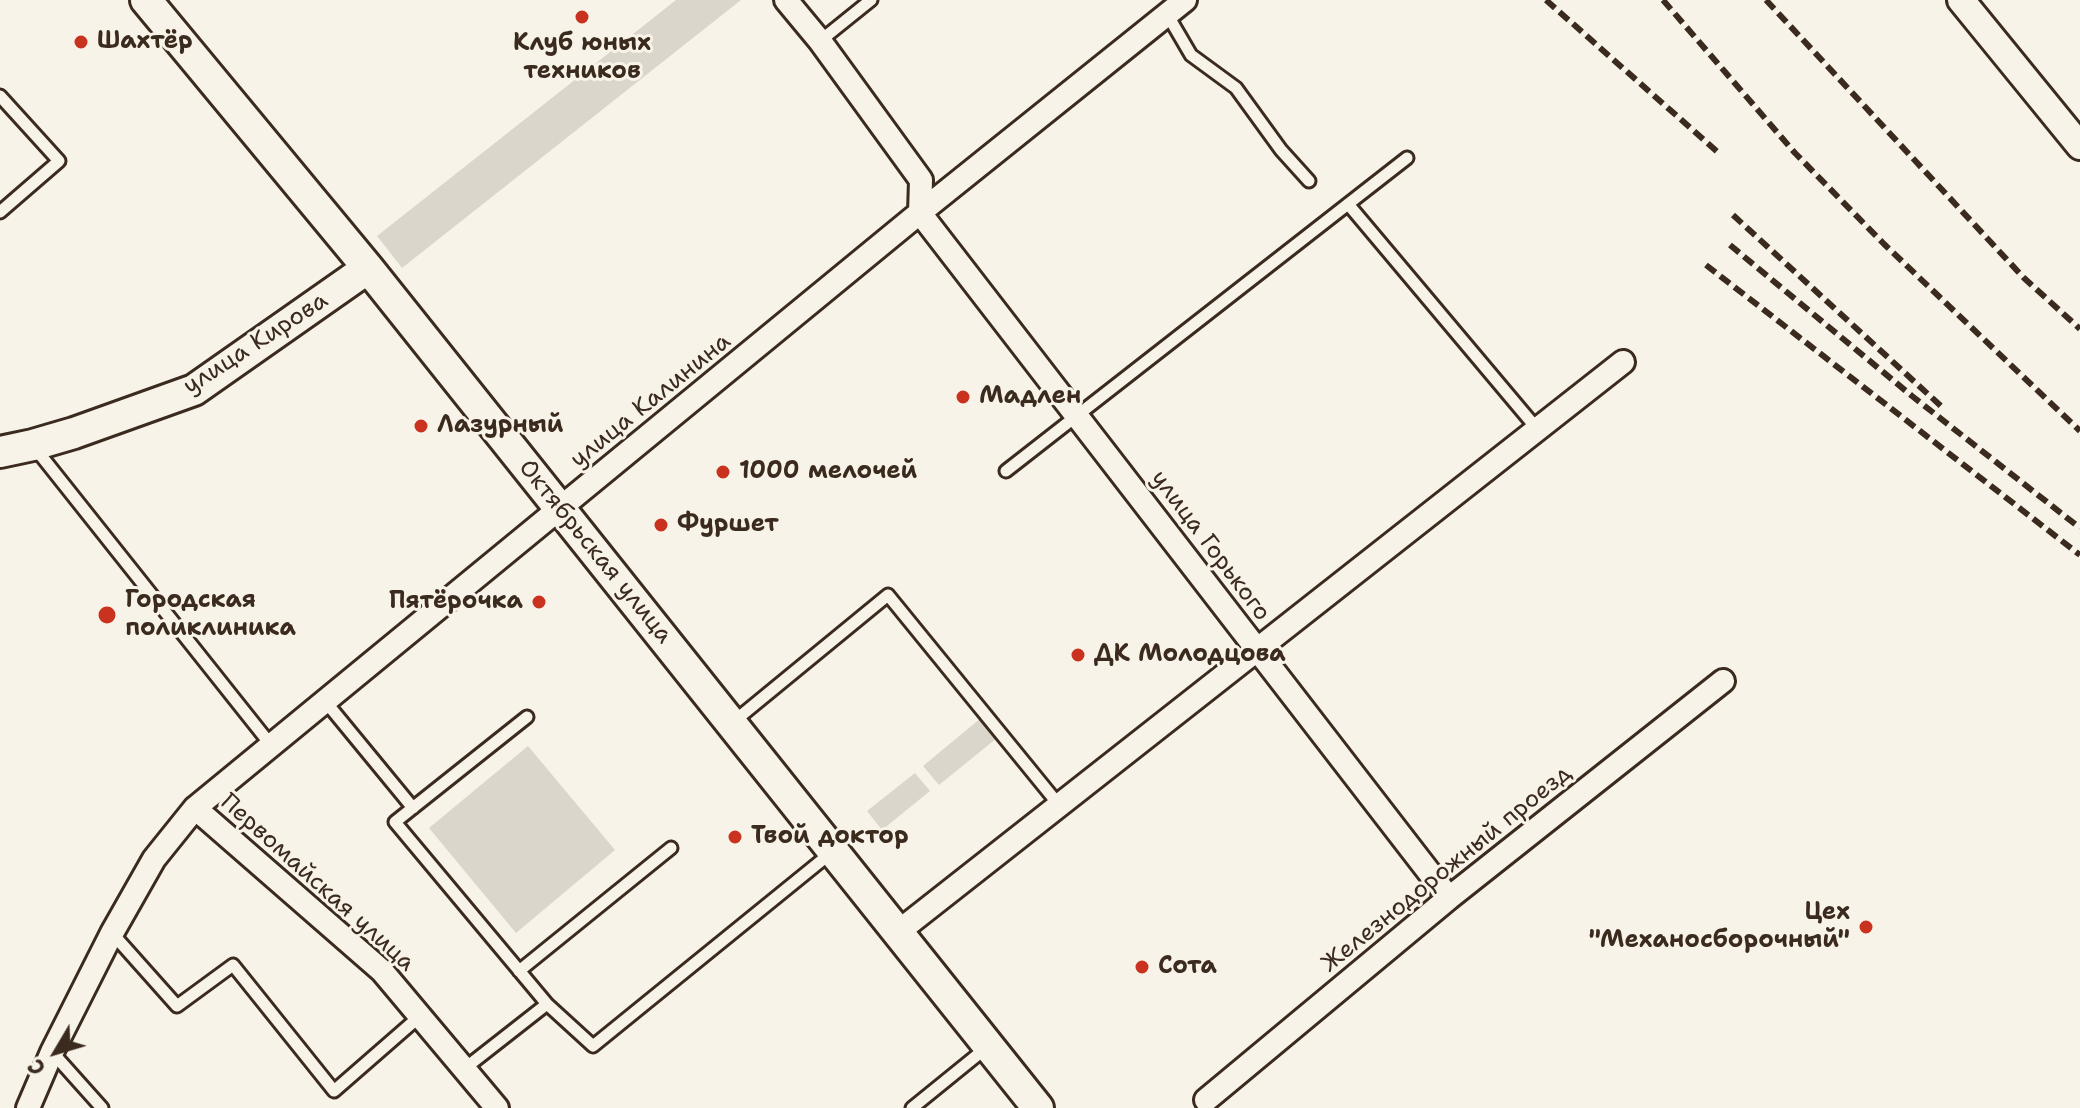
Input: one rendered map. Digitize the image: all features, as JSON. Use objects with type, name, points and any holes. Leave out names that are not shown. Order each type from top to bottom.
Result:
[{"type":"main road","name":"Октябрьская улица","points":[[146,0],[368,268],[1038,1108]]},
{"type":"main road","name":"улица Кирова","points":[[0,452],[33,445],[194,390],[368,268]]},
{"type":"street","points":[[786,0],[820,41],[921,180],[920,213]]},
{"type":"street","points":[[1961,0],[2080,146]]},
{"type":"street","name":"улица Калинина","points":[[28,1108],[52,1052],[112,933],[154,859],[195,808],[1176,7]]},
{"type":"street","name":"улица Горького","points":[[920,213],[1449,898]]},
{"type":"street","points":[[898,932],[1623,362]]},
{"type":"street","name":"Железнодорожный проезд","points":[[1206,1100],[1449,898],[1723,681]]},
{"type":"street","name":"Первомайская улица","points":[[195,808],[382,971],[497,1108]]},
{"type":"lane","points":[[820,41],[871,0]]},
{"type":"lane","points":[[1176,7],[1191,55],[1236,88],[1281,150],[1309,181]]},
{"type":"lane","points":[[0,96],[59,161],[0,212]]},
{"type":"lane","points":[[1006,471],[1407,158]]},
{"type":"lane","points":[[1348,204],[1538,430]]},
{"type":"lane","points":[[33,445],[271,745]]},
{"type":"lane","points":[[731,723],[888,595],[1059,805]]},
{"type":"lane","points":[[325,701],[413,808]]},
{"type":"lane","points":[[527,717],[395,822],[547,1004],[593,1046],[833,851]]},
{"type":"lane","points":[[519,971],[671,848]]},
{"type":"lane","points":[[112,933],[177,1006],[233,965],[334,1091],[420,1016]]},
{"type":"lane","points":[[464,1069],[547,1004]]},
{"type":"lane","points":[[912,1108],[989,1046]]},
{"type":"lane","points":[[52,1052],[102,1108]]},
{"type":"shaded area","points":[[676,0],[741,0],[402,268],[377,236]]},
{"type":"shaded area","points":[[981,718],[997,738],[939,785],[923,766]]},
{"type":"shaded area","points":[[528,746],[615,850],[516,933],[429,828]]},
{"type":"shaded area","points":[[915,773],[930,791],[882,830],[867,811]]},
{"type":"railway","points":[[1546,0],[1721,155]]},
{"type":"railway","points":[[1663,0],[1795,153],[1884,244],[2080,431]]},
{"type":"railway","points":[[1766,0],[2024,278],[2080,329]]},
{"type":"railway","points":[[1733,215],[1942,407]]},
{"type":"railway","points":[[1730,245],[1912,396],[2080,528]]},
{"type":"railway","points":[[1706,265],[2080,555]]},
{"type":"place","name":"Клуб юных техников","points":[[582,17]]},
{"type":"place","name":"Шахтёр","points":[[81,42]]},
{"type":"place","name":"Мадлен","points":[[963,397]]},
{"type":"place","name":"Лазурный","points":[[421,426]]},
{"type":"place","name":"1000 мелочей","points":[[723,472]]},
{"type":"place","name":"Фуршет","points":[[661,525]]},
{"type":"place","name":"Пятёрочка","points":[[539,602]]},
{"type":"place","name":"Городская поликлиника","points":[[107,615]]},
{"type":"place","name":"ДК Молодцова","points":[[1078,655]]},
{"type":"place","name":"Твой доктор","points":[[735,837]]},
{"type":"place","name":"Цех \"Механосборочный\"","points":[[1866,927]]},
{"type":"place","name":"Сота","points":[[1142,967]]}]
